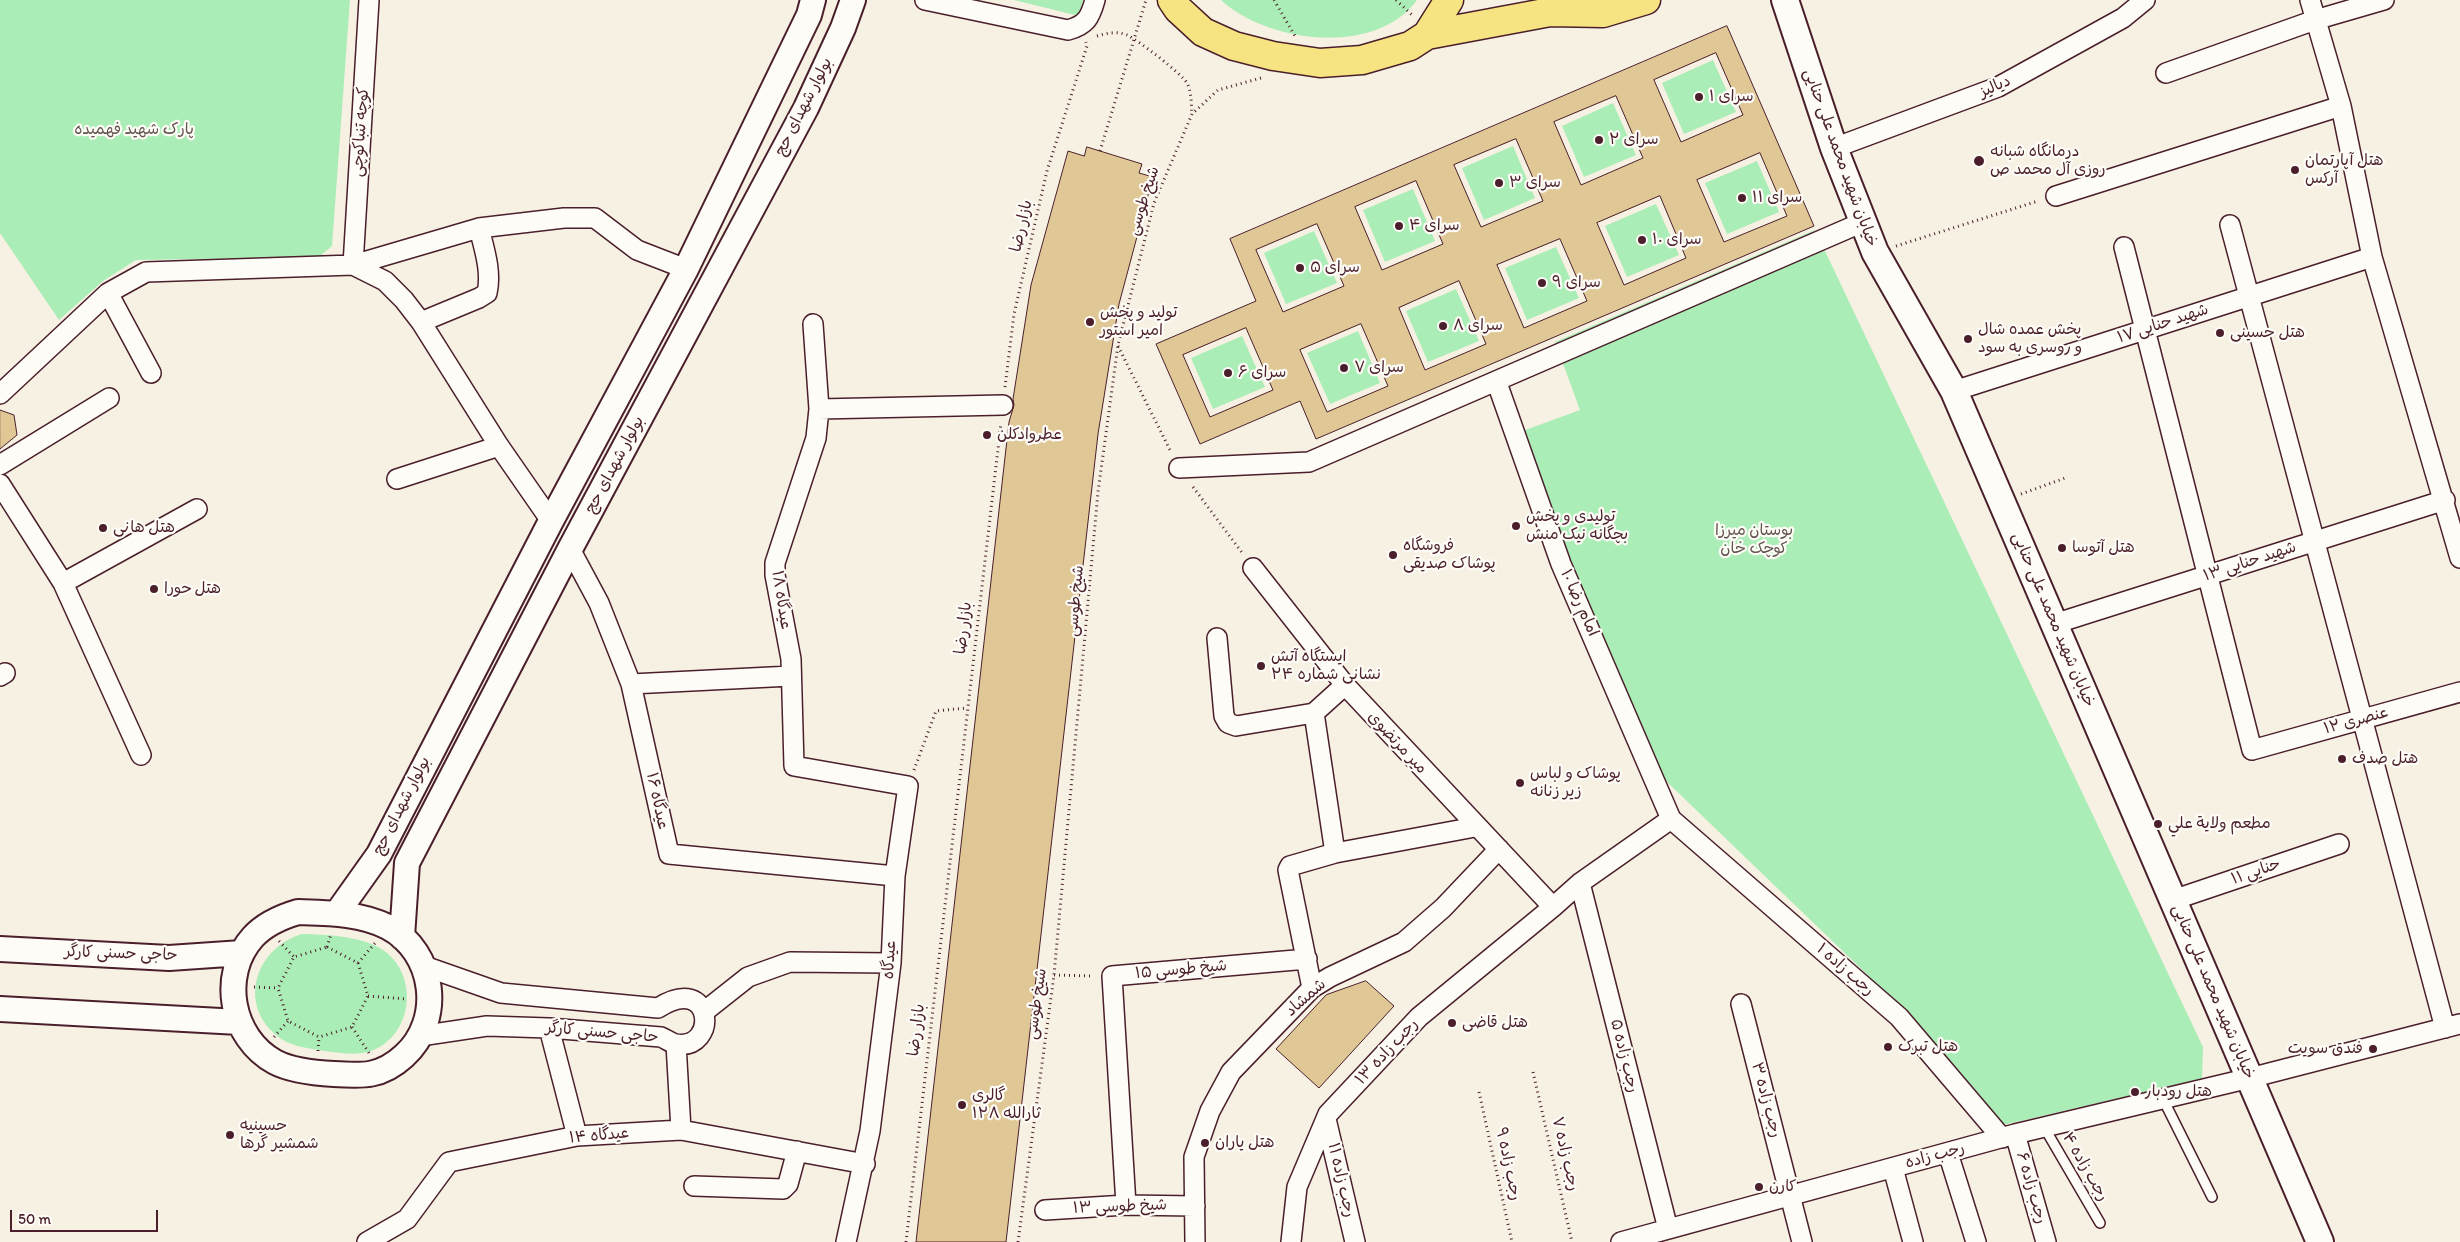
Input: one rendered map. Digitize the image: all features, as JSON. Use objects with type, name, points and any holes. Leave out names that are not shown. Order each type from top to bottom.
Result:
[{"type":"main road","points":[[1172,0],[1178,9],[1204,32],[1234,46],[1273,56],[1320,63],[1362,60],[1410,46],[1427,35],[1550,12],[1603,13],[1646,0]]},
{"type":"main road","points":[[1427,35],[1449,0]]},
{"type":"main road","points":[[1550,12],[1575,0]]},
{"type":"main road","name":"خیابان شهید محمد علی حنایی","points":[[1785,0],[1834,148],[1875,252],[1954,391],[2320,1242]]},
{"type":"street","name":"کوچه تنباکوچی","points":[[353,265],[369,0]]},
{"type":"street","name":"بولوار شهدای حج","points":[[337,913],[379,854],[551,521],[686,269],[809,15],[813,0]]},
{"type":"street","name":"بولوار شهدای حج","points":[[402,937],[407,863],[570,549],[806,108],[843,28],[853,0]]},
{"type":"street","points":[[925,0],[1068,30],[1081,26],[1091,14],[1095,0]]},
{"type":"street","name":"دیالیز","points":[[1834,148],[1998,87],[2123,18],[2145,0]]},
{"type":"street","points":[[2310,0],[2341,106],[2372,257],[2445,500],[2460,558]]},
{"type":"street","points":[[2166,73],[2315,20],[2384,0]]},
{"type":"street","points":[[2056,196],[2341,106]]},
{"type":"street","points":[[0,394],[108,294],[146,272],[353,265],[479,228],[564,218],[595,218],[637,250],[686,269]]},
{"type":"street","points":[[1179,468],[1309,462],[1497,383],[1863,222]]},
{"type":"street","points":[[2230,224],[2362,719],[2452,1026]]},
{"type":"street","points":[[421,322],[487,293],[489,284],[486,254],[479,228]]},
{"type":"street","points":[[2124,247],[2208,575]]},
{"type":"street","name":"شهید حنایی ۱۷","points":[[1954,391],[2372,257]]},
{"type":"street","points":[[353,265],[385,281],[404,300],[421,322],[499,446],[551,521]]},
{"type":"street","points":[[108,294],[151,373]]},
{"type":"street","name":"عیدگاه ۱۸","points":[[813,324],[819,409],[816,438],[775,563],[791,676],[794,766],[908,786]]},
{"type":"street","name":"امام رضا ۱۰","points":[[1497,383],[1561,564],[1671,819]]},
{"type":"street","points":[[0,465],[110,398]]},
{"type":"street","points":[[819,409],[1003,405]]},
{"type":"street","points":[[397,479],[499,446]]},
{"type":"street","points":[[0,484],[63,583],[141,755]]},
{"type":"street","name":"شهید حنایی ۱۳","points":[[2054,624],[2445,500]]},
{"type":"street","points":[[63,583],[196,509]]},
{"type":"street","name":"عیدگاه ۱۶","points":[[570,549],[599,603],[631,684],[669,854],[894,876]]},
{"type":"street","name":"میر مرتضوی","points":[[1253,568],[1345,685],[1475,827],[1499,849],[1553,907]]},
{"type":"street","name":"عنصری ۱۲","points":[[2208,575],[2252,750],[2460,692]]},
{"type":"street","points":[[1217,638],[1224,716],[1228,723],[1236,726],[1314,713],[1345,685]]},
{"type":"street","points":[[631,684],[791,676]]},
{"type":"street","points":[[1314,713],[1335,853]]},
{"type":"street","name":"عیدگاه","points":[[846,1242],[865,1164],[891,963],[894,876],[908,786]]},
{"type":"street","name":"رجب زاده ۱۳","points":[[1291,1242],[1296,1187],[1328,1114],[1419,1016],[1580,883],[1671,819]]},
{"type":"street","name":"رجب زاده ۱","points":[[1671,819],[1899,1017],[2009,1136]]},
{"type":"street","points":[[1312,988],[1288,870],[1290,866],[1335,853],[1475,827]]},
{"type":"street","name":"حنایی ۱۱","points":[[2173,900],[2339,844]]},
{"type":"street","name":"شمشاد","points":[[1196,1242],[1194,1157],[1210,1111],[1231,1072],[1312,988],[1330,977],[1404,942],[1443,908],[1499,849]]},
{"type":"street","name":"رجب زاده ۵","points":[[1580,883],[1659,1235]]},
{"type":"street","points":[[298,912],[337,913],[371,920],[388,927],[402,937],[414,950],[424,966],[429,983],[430,1001],[427,1019],[420,1036],[410,1050],[397,1062],[381,1071],[364,1076],[292,1068],[275,1062],[260,1051],[248,1038],[239,1022],[234,1005],[233,987],[242,953],[259,932],[282,917],[298,912]]},
{"type":"street","name":"حاجی حسنی کارگر","points":[[0,948],[170,958],[242,953]]},
{"type":"street","name":"۱۵ شیخ طوسی","points":[[1112,976],[1307,959]]},
{"type":"street","points":[[704,1011],[748,977],[790,962],[891,963]]},
{"type":"street","name":"حاجی حسنی کارگر","points":[[420,1036],[487,1026],[549,1028],[661,1037],[676,1044],[691,1042],[701,1035],[706,1024],[704,1011],[696,1002],[685,997],[670,1000],[658,1008],[501,993],[424,966]]},
{"type":"street","points":[[1112,976],[1126,1205]]},
{"type":"street","name":"رجب زاده ۳","points":[[1741,1004],[1802,1242]]},
{"type":"street","points":[[0,1009],[239,1022]]},
{"type":"street","name":"رجب زاده","points":[[1621,1242],[1659,1235],[1791,1196],[2009,1136],[2250,1078],[2452,1026]]},
{"type":"street","points":[[549,1028],[577,1136]]},
{"type":"street","points":[[676,1044],[681,1130]]},
{"type":"street","name":"رجب زاده ۱۱","points":[[1326,1119],[1355,1242]]},
{"type":"street","name":"عیدگاه ۱۴","points":[[367,1242],[406,1219],[449,1162],[577,1136],[681,1130],[865,1164]]},
{"type":"street","name":"رجب زاده ۶","points":[[2009,1136],[2046,1242]]},
{"type":"street","points":[[694,1186],[783,1189],[788,1184],[797,1150]]},
{"type":"street","points":[[1948,1153],[1976,1242]]},
{"type":"street","points":[[1893,1168],[1913,1242]]},
{"type":"street","name":"شیخ طوسی ۱۳","points":[[1046,1210],[1126,1205],[1195,1206]]},
{"type":"lane","points":[[2163,1099],[2212,1198]]},
{"type":"lane","name":"رجب زاده ۴","points":[[2044,1128],[2100,1222]]},
{"type":"path","points":[[1100,151],[1146,0]]},
{"type":"path","points":[[1274,0],[1294,34],[1320,63]]},
{"type":"path","points":[[1081,26],[1087,46]]},
{"type":"path","points":[[1087,46],[1096,36],[1110,32],[1128,36],[1176,70],[1187,83],[1192,114]]},
{"type":"path","name":"بازار رضا","points":[[906,1242],[967,708],[1016,305],[1047,171],[1087,46]]},
{"type":"path","name":"شیخ طوسی","points":[[1018,1242],[1054,975],[1098,492],[1118,345],[1154,204],[1192,114],[1218,90],[1264,77]]},
{"type":"path","points":[[1875,252],[2056,196]]},
{"type":"path","points":[[2001,501],[2068,477]]},
{"type":"path","points":[[908,786],[936,711],[967,708]]},
{"type":"path","points":[[327,948],[358,963],[368,996],[352,1027],[319,1037],[288,1021],[278,988],[294,958],[327,948]]},
{"type":"path","name":"۱۵ شیخ طوسی","points":[[1054,975],[1112,976]]},
{"type":"path","points":[[368,996],[430,1001]]},
{"type":"path","points":[[352,1027],[381,1071]]},
{"type":"path","name":"رجب زاده ۷","points":[[1533,1072],[1572,1242]]},
{"type":"path","name":"رجب زاده ۹","points":[[1480,1092],[1512,1242]]},
{"type":"green space","name":"پارک شهید فهمیده","points":[[0,0],[350,0],[332,246],[319,257],[136,260],[103,281],[59,320],[0,233]]},
{"type":"green space","points":[[1014,0],[1083,0],[1079,16]]},
{"type":"green space","points":[[1221,0],[1417,0],[1399,18],[1376,30],[1349,36],[1321,38],[1292,34],[1265,26],[1241,15]]},
{"type":"green space","points":[[1713,60],[1736,112],[1684,134],[1662,83]]},
{"type":"green space","points":[[1613,103],[1636,155],[1584,177],[1562,126]]},
{"type":"green space","points":[[1513,146],[1535,198],[1484,220],[1462,168]]},
{"type":"green space","points":[[1757,161],[1779,212],[1727,234],[1705,183]]},
{"type":"green space","points":[[1413,189],[1435,241],[1385,262],[1363,210]]},
{"type":"green space","points":[[1656,204],[1679,255],[1627,277],[1605,226]]},
{"type":"green space","name":"بوستان میرزا کوچک خان","points":[[1815,230],[2203,1047],[2202,1079],[2003,1125],[1905,1011],[1666,781],[1584,621],[1506,437],[1580,410],[1555,342]]},
{"type":"green space","points":[[1314,231],[1337,283],[1286,304],[1264,253]]},
{"type":"green space","points":[[1556,247],[1579,298],[1527,320],[1505,268]]},
{"type":"green space","points":[[1456,289],[1479,341],[1428,362],[1406,311]]},
{"type":"green space","points":[[1358,331],[1380,383],[1330,404],[1307,353]]},
{"type":"green space","points":[[1242,336],[1265,387],[1213,409],[1191,358]]},
{"type":"green space","points":[[302,934],[339,936],[367,942],[390,956],[400,969],[406,984],[407,1000],[404,1016],[397,1031],[386,1043],[371,1051],[354,1054],[312,1049],[293,1045],[281,1039],[264,1022],[257,1007],[255,992],[257,977],[273,951],[286,941]]},
{"type":"building","points":[[1727,26],[1814,226],[1316,439],[1300,401],[1200,444],[1156,344],[1256,301],[1230,239]],"holes":[[[1716,53],[1743,115],[1681,142],[1654,80]],[[1616,96],[1643,158],[1581,185],[1554,122]],[[1516,139],[1543,201],[1481,227],[1454,165]],[[1760,153],[1787,216],[1724,242],[1697,180]],[[1416,181],[1443,244],[1382,270],[1355,207]],[[1660,196],[1686,258],[1624,285],[1597,223]],[[1317,224],[1344,286],[1283,312],[1256,250]],[[1560,239],[1587,301],[1524,328],[1497,265]],[[1459,281],[1486,344],[1425,370],[1399,308]],[[1361,324],[1388,386],[1327,412],[1300,350]],[[1246,328],[1273,390],[1210,417],[1183,355]]]},
{"type":"building","points":[[1087,147],[1142,164],[1139,173],[1153,177],[1119,304],[1098,434],[1006,1242],[916,1242],[1009,422],[1014,405],[1013,399],[1031,285],[1068,151],[1084,156]]},
{"type":"building","points":[[0,410],[14,415],[17,435],[0,449]]},
{"type":"building","points":[[1366,981],[1394,1006],[1319,1088],[1276,1049],[1326,995]]},
{"type":"place","name":"سرای ۱","points":[[1699,97]]},
{"type":"place","name":"سرای ۲","points":[[1599,140]]},
{"type":"place","name":"درمانگاه شبانه روزی آل محمد ص","points":[[1979,161]]},
{"type":"place","name":"هتل آپارتمان آرکس","points":[[2295,170]]},
{"type":"place","name":"سرای ۳","points":[[1499,183]]},
{"type":"place","name":"سرای ۱۱","points":[[1742,198]]},
{"type":"place","name":"سرای ۴","points":[[1399,226]]},
{"type":"place","name":"سرای ۱۰","points":[[1642,240]]},
{"type":"place","name":"سرای ۵","points":[[1300,268]]},
{"type":"place","name":"سرای ۹","points":[[1542,283]]},
{"type":"place","name":"تولید و پخش امیر استور","points":[[1090,322]]},
{"type":"place","name":"سرای ۸","points":[[1443,326]]},
{"type":"place","name":"هتل حسینی","points":[[2220,333]]},
{"type":"place","name":"پخش عمده شال و روسری به سود","points":[[1968,339]]},
{"type":"place","name":"سرای ۷","points":[[1344,368]]},
{"type":"place","name":"سرای ۶","points":[[1228,373]]},
{"type":"place","name":"عطروادکلن","points":[[987,435]]},
{"type":"place","name":"تولیدی و پخش بچگانه نیک منش","points":[[1516,526]]},
{"type":"place","name":"هتل هانی","points":[[103,528]]},
{"type":"place","name":"هتل آتوسا","points":[[2062,548]]},
{"type":"place","name":"فروشگاه پوشاک صدیقی","points":[[1393,555]]},
{"type":"place","name":"هتل حورا","points":[[154,589]]},
{"type":"place","name":"ایستگاه آتش نشانی شماره ۲۴","points":[[1261,666]]},
{"type":"place","name":"هتل صدف","points":[[2342,759]]},
{"type":"place","name":"پوشاک و لباس زیر زنانه","points":[[1520,783]]},
{"type":"place","name":"مطعم ولاية علي","points":[[2158,824]]},
{"type":"place","name":"هتل قاضی","points":[[1452,1023]]},
{"type":"place","name":"هتل تبرک","points":[[1888,1047]]},
{"type":"place","name":"فندق سويت","points":[[2373,1049]]},
{"type":"place","name":"هتل رودبار","points":[[2135,1092]]},
{"type":"place","name":"گالری ثارالله ۱۲۸","points":[[962,1105]]},
{"type":"place","name":"حسینیه شمشیر گرها","points":[[230,1135]]},
{"type":"place","name":"هتل یاران","points":[[1205,1143]]},
{"type":"place","name":"کارن","points":[[1759,1187]]}]
